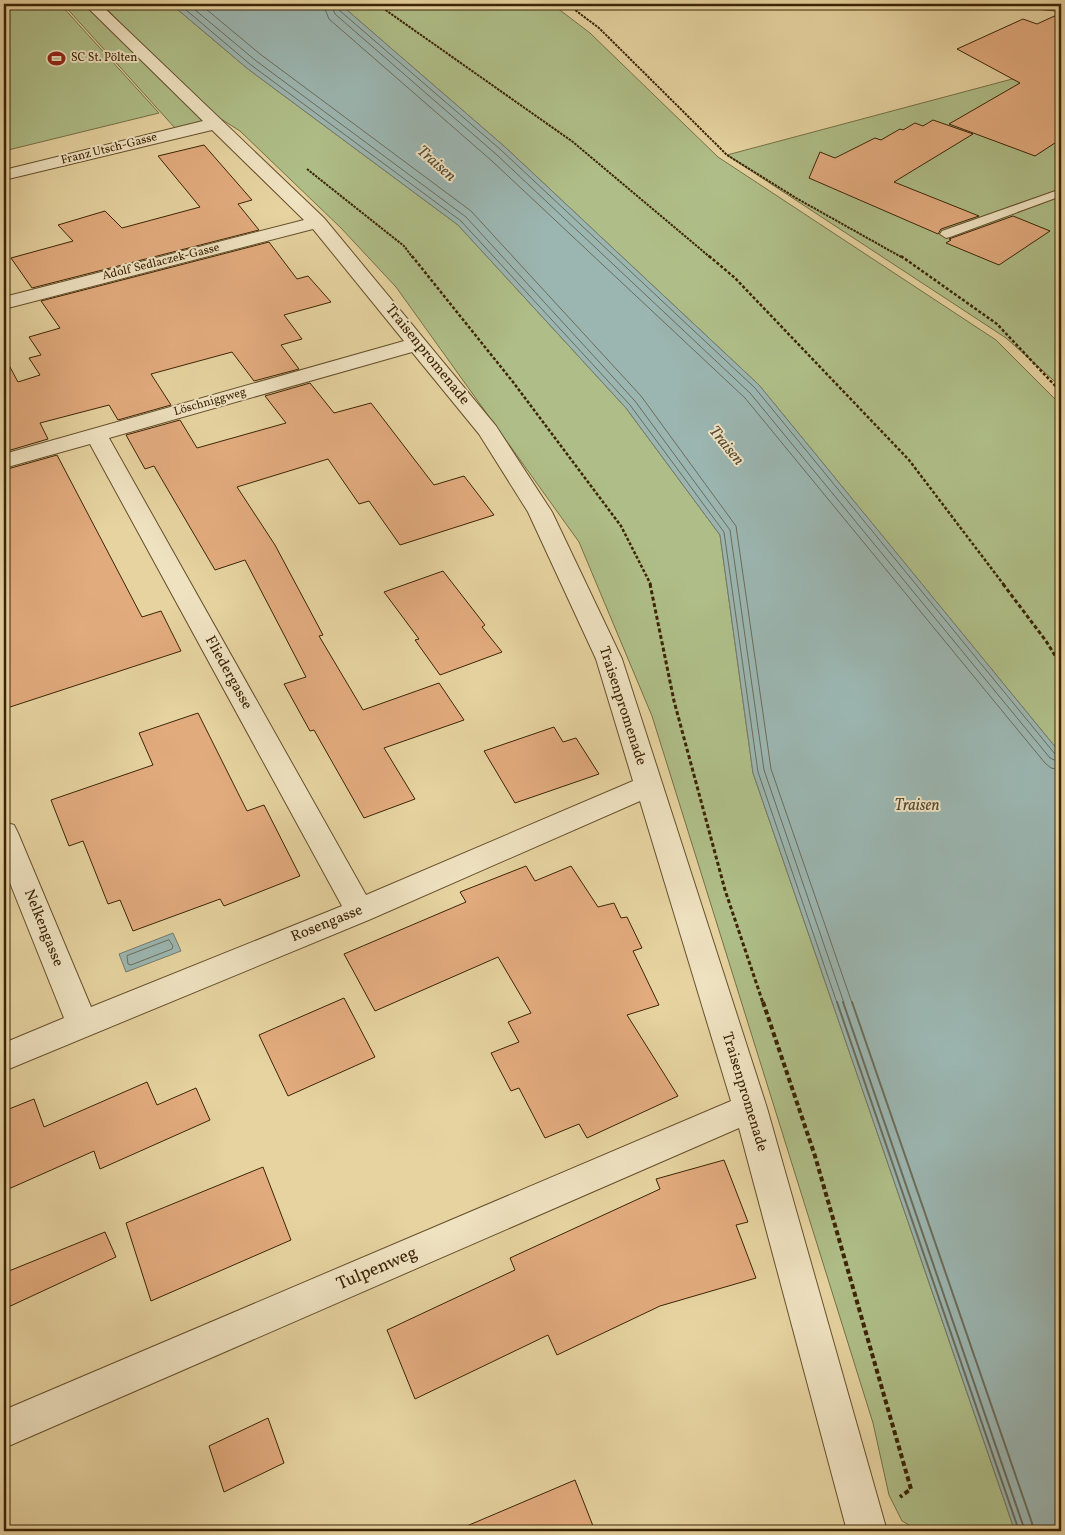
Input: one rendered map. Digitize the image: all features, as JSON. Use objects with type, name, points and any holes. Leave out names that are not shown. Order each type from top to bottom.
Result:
[{"type":"street","name":"Traisenpromenade","points":[[92,4],[317,222],[488,430],[540,512],[609,659],[750,1108],[867,1531]]},
{"type":"street","name":"Franz Utsch-Gasse","points":[[4,175],[214,124]]},
{"type":"street","name":"Adolf Sedlaczek-Gasse","points":[[4,303],[317,222]]},
{"type":"street","name":"Löschniggweg","points":[[4,461],[417,344]]},
{"type":"street","name":"Fliedergasse","points":[[96,435],[360,910]]},
{"type":"street","name":"Rosengasse","points":[[4,1058],[360,910],[648,786]]},
{"type":"street","name":"Nelkengasse","points":[[4,832],[82,1024]]},
{"type":"street","name":"Tulpenweg","points":[[4,1429],[750,1108]]},
{"type":"lane","points":[[1020,4],[1061,8]]},
{"type":"lane","points":[[946,234],[1061,192]]},
{"type":"path","points":[[377,4],[573,142],[735,278],[909,460],[1046,641],[1061,665]]},
{"type":"path","points":[[567,4],[599,28],[727,155],[796,198],[912,263],[997,324],[1061,392]]},
{"type":"green space","name":"SC St. Pölten","points":[[4,4],[60,4],[159,113],[4,151]]},
{"type":"green space","points":[[63,4],[87,4],[206,121],[175,128]]},
{"type":"green space","points":[[102,4],[171,4],[248,69],[458,225],[626,408],[720,535],[753,773],[1013,1526],[995,1531],[920,1531],[902,1521],[889,1495],[873,1423],[652,716],[579,542],[396,287],[341,228],[240,131],[202,107]]},
{"type":"green space","points":[[340,4],[552,4],[590,33],[718,157],[996,340],[1061,405],[1061,754],[759,385],[505,147]]},
{"type":"green space","points":[[1061,66],[1061,387],[1006,338],[727,155]]},
{"type":"water","name":"Traisen","points":[[171,4],[340,4],[505,147],[759,385],[1061,754],[1061,1531],[1015,1531],[753,773],[720,535],[626,408],[458,225],[248,69]]},
{"type":"water","points":[[173,933],[181,951],[126,972],[119,954]]},
{"type":"building","points":[[1061,13],[1061,139],[1035,156],[949,124],[1020,83],[957,49],[1023,19],[1037,24]]},
{"type":"building","points":[[933,120],[973,134],[894,182],[979,216],[941,229],[938,234],[809,178],[820,152],[835,158],[875,138],[881,140],[915,123],[923,126]]},
{"type":"building","points":[[204,145],[252,200],[238,204],[259,230],[32,288],[11,258],[73,241],[58,225],[105,211],[122,228],[200,207],[158,156]]},
{"type":"building","points":[[1013,216],[1050,231],[999,265],[946,243],[951,240],[949,239]]},
{"type":"building","points":[[269,242],[297,279],[308,276],[331,302],[284,315],[302,339],[281,345],[299,369],[254,381],[232,352],[151,374],[171,405],[118,420],[109,405],[40,423],[48,439],[4,452],[4,356],[18,382],[40,375],[29,358],[41,355],[29,337],[60,328],[41,301]]},
{"type":"building","points":[[310,383],[334,413],[371,403],[434,485],[464,476],[494,515],[400,545],[369,501],[359,504],[328,459],[237,487],[275,545],[323,635],[319,636],[363,710],[439,683],[464,720],[384,748],[415,799],[364,818],[314,730],[310,731],[284,684],[306,677],[245,560],[215,570],[154,466],[145,469],[126,435],[180,420],[197,448],[286,423],[265,396]]},
{"type":"building","points":[[57,455],[142,617],[161,611],[181,651],[4,709],[4,470]]},
{"type":"building","points":[[443,571],[485,625],[482,627],[502,652],[440,675],[415,640],[419,639],[384,592]]},
{"type":"building","points":[[198,713],[247,811],[264,805],[300,876],[224,906],[220,899],[133,931],[120,900],[108,904],[83,841],[69,846],[51,800],[153,765],[139,733]]},
{"type":"building","points":[[554,727],[563,742],[576,738],[599,774],[515,803],[484,751]]},
{"type":"building","points":[[526,866],[535,881],[571,866],[598,907],[614,903],[621,918],[627,917],[642,948],[633,951],[659,1005],[627,1015],[678,1096],[587,1138],[579,1124],[545,1138],[519,1088],[511,1091],[491,1053],[519,1042],[508,1022],[531,1013],[498,957],[375,1011],[344,954],[466,902],[460,892]]},
{"type":"building","points":[[344,998],[375,1057],[288,1096],[259,1035]]},
{"type":"building","points":[[147,1082],[157,1105],[196,1088],[210,1120],[100,1169],[94,1151],[4,1191],[4,1111],[34,1099],[44,1127]]},
{"type":"building","points":[[724,1160],[748,1222],[736,1225],[756,1278],[660,1306],[557,1355],[548,1335],[415,1399],[387,1330],[515,1270],[510,1258],[660,1189],[656,1179]]},
{"type":"building","points":[[263,1167],[291,1240],[151,1301],[126,1223]]},
{"type":"building","points":[[105,1232],[116,1257],[4,1309],[4,1273]]},
{"type":"building","points":[[268,1418],[284,1463],[224,1492],[209,1446]]},
{"type":"building","points":[[575,1480],[595,1531],[455,1531]]},
{"type":"place","name":"SC St. Pölten","points":[[57,58]]}]
